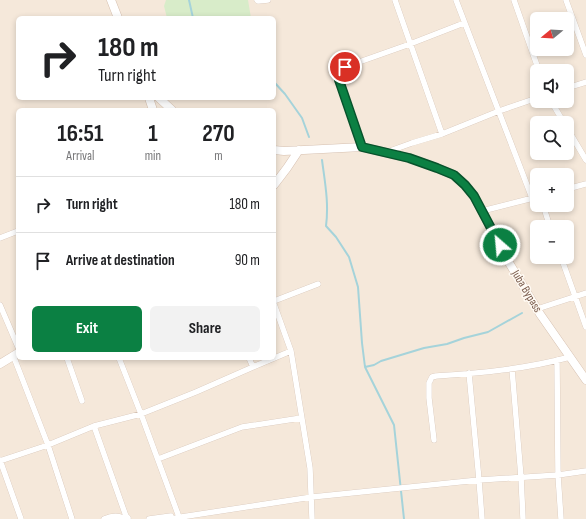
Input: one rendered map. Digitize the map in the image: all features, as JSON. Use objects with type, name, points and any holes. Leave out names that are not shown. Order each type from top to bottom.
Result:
[{"type":"main road","points":[[111,0],[117,16]]},
{"type":"main road","points":[[161,100],[170,108]]},
{"type":"main road","name":"Juba Bypass","points":[[276,150],[362,147],[409,158],[454,175],[474,196],[505,256],[537,308],[586,380]]},
{"type":"main road","points":[[276,183],[288,168],[299,150]]},
{"type":"main road","points":[[0,364],[16,354]]},
{"type":"street","points":[[257,0],[268,0]]},
{"type":"street","points":[[395,0],[442,134]]},
{"type":"street","points":[[456,0],[530,186]]},
{"type":"street","points":[[514,0],[537,64]]},
{"type":"street","points":[[566,0],[586,55]]},
{"type":"street","points":[[362,147],[338,77],[339,72],[345,67],[464,23]]},
{"type":"street","points":[[574,86],[586,82]]},
{"type":"street","points":[[385,153],[412,142],[442,134],[530,100]]},
{"type":"street","points":[[574,140],[586,160]]},
{"type":"street","points":[[574,187],[586,184]]},
{"type":"street","points":[[482,211],[530,199]]},
{"type":"street","points":[[0,238],[16,232]]},
{"type":"street","points":[[563,264],[586,327]]},
{"type":"street","points":[[276,301],[318,284]]},
{"type":"street","points":[[537,308],[586,293]]},
{"type":"street","points":[[0,305],[16,342]]},
{"type":"street","points":[[276,308],[291,351],[310,468],[312,519]]},
{"type":"street","points":[[276,357],[291,351]]},
{"type":"street","points":[[434,440],[429,383],[432,377],[512,369],[570,357]]},
{"type":"street","points":[[18,360],[48,444],[72,519]]},
{"type":"street","points":[[67,360],[82,401]]},
{"type":"street","points":[[120,360],[179,517]]},
{"type":"street","points":[[250,360],[252,367]]},
{"type":"street","points":[[21,519],[0,461],[94,426],[141,414],[269,360]]},
{"type":"street","points":[[557,360],[558,475],[561,519]]},
{"type":"street","points":[[512,369],[523,519]]},
{"type":"street","points":[[469,374],[482,519]]},
{"type":"street","points":[[158,459],[242,427],[301,418]]},
{"type":"street","points":[[94,426],[127,518]]},
{"type":"street","points":[[149,519],[312,497],[479,480],[558,475],[586,471]]},
{"type":"street","points":[[168,519],[312,497]]},
{"type":"street","points":[[104,519],[111,516],[127,518]]},
{"type":"shaded area","points":[[0,0],[586,0],[586,519],[0,519]]},
{"type":"green space","points":[[166,0],[248,0],[251,16],[166,16],[164,6]]},
{"type":"waterway","points":[[189,0],[193,16]]},
{"type":"waterway","points":[[276,84],[302,118],[309,137]]},
{"type":"waterway","points":[[322,160],[327,201],[326,226],[336,237],[349,257],[358,287],[365,367],[394,425],[404,519]]},
{"type":"waterway","points":[[365,367],[424,348],[447,344],[488,332],[522,313]]},
{"type":"route","points":[[345,67],[340,70],[338,77],[362,147],[409,158],[454,175],[474,196],[500,245]]}]
